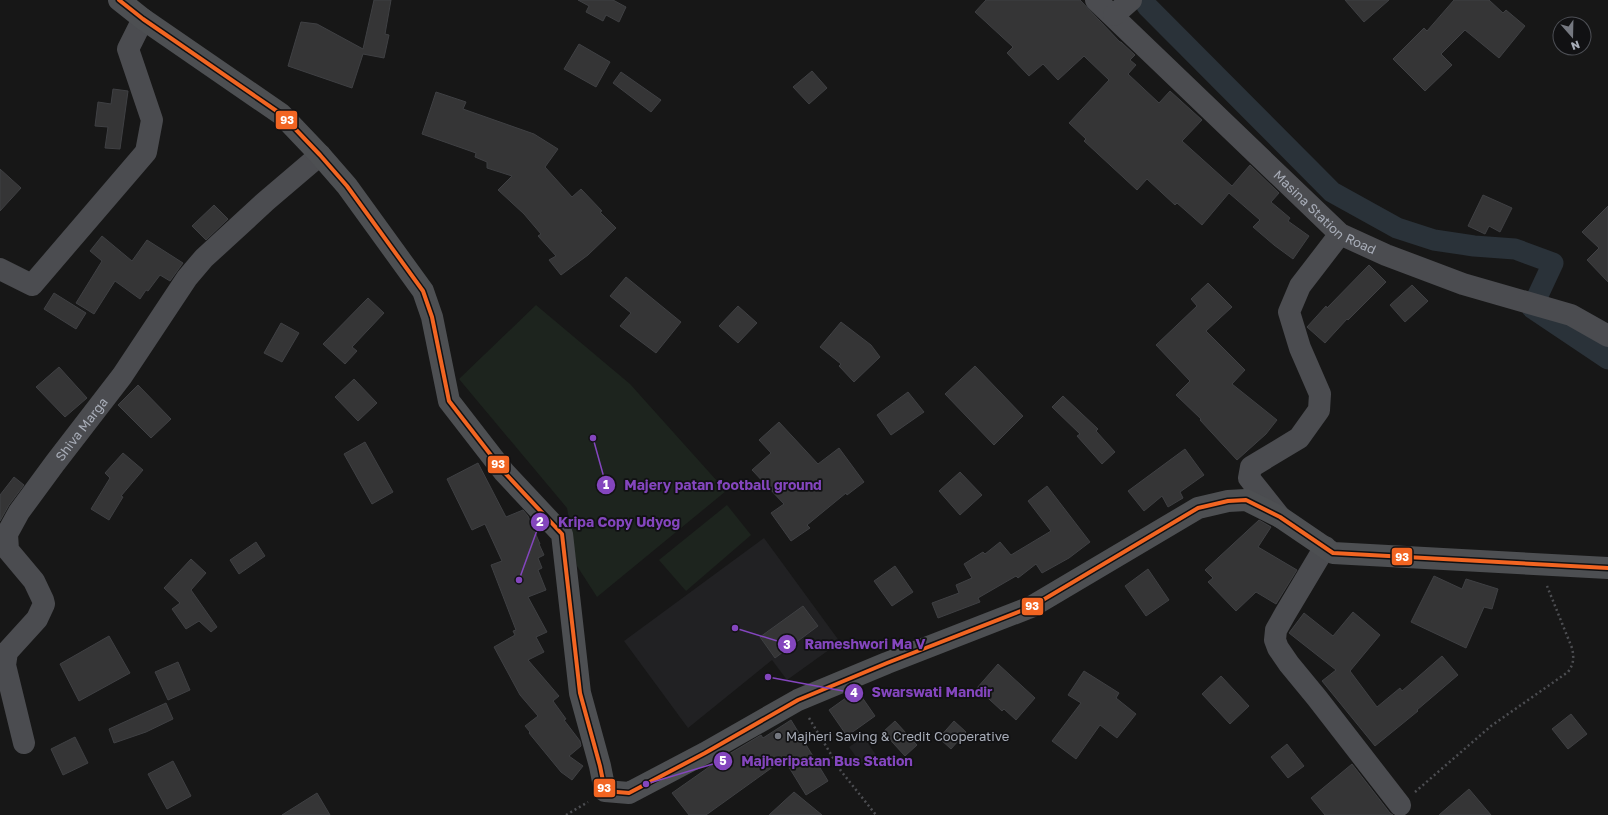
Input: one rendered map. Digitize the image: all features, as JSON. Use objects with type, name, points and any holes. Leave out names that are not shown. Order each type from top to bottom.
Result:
[{"type":"main road","points":[[119,0],[143,19],[280,114],[320,155],[347,186],[423,290],[432,317],[449,401],[504,472],[562,534],[580,692],[600,766],[604,791],[629,793],[705,753],[798,700],[1031,606],[1198,508],[1228,501],[1246,500],[1280,517],[1333,553],[1608,568]]},
{"type":"street","name":"Masina Station Road","points":[[1096,0],[1114,15],[1340,234],[1386,255],[1462,284],[1571,315],[1608,336]]},
{"type":"street","points":[[1114,15],[1131,0]]},
{"type":"street","points":[[0,269],[32,285],[146,152],[152,120],[128,49],[143,19]]},
{"type":"street","name":"Shiva Marga","points":[[24,743],[5,660],[7,652],[37,619],[44,604],[34,582],[8,550],[7,534],[19,512],[54,463],[122,376],[187,278],[210,253],[320,155]]},
{"type":"street","points":[[1280,517],[1249,478],[1251,467],[1299,438],[1319,410],[1320,394],[1300,348],[1289,312],[1300,286],[1340,234]]},
{"type":"street","points":[[1325,547],[1276,630],[1275,640],[1278,648],[1289,664],[1400,805]]},
{"type":"path","points":[[1400,805],[1491,726],[1568,672],[1571,667],[1574,654],[1539,564]]},
{"type":"path","points":[[798,700],[841,771],[876,815]]},
{"type":"path","points":[[566,815],[604,791]]},
{"type":"shaded area","points":[[536,305],[630,384],[726,491],[597,597],[577,566],[567,508],[459,379]]},
{"type":"shaded area","points":[[727,505],[751,535],[686,591],[659,560]]},
{"type":"shaded area","points":[[764,538],[840,642],[787,680],[772,660],[688,728],[624,641]]},
{"type":"shaded area","points":[[864,737],[876,755],[862,765],[849,747]]},
{"type":"building","points":[[374,0],[391,0],[385,34],[389,35],[384,58],[363,54],[352,88],[288,66],[301,22],[317,24],[363,49]]},
{"type":"building","points":[[578,0],[613,0],[626,7],[619,22],[606,15],[603,21],[586,12],[589,6]]},
{"type":"building","points":[[986,0],[1080,0],[1120,42],[1135,55],[1130,60],[1136,65],[1128,74],[1159,103],[1170,91],[1202,120],[1182,141],[1232,186],[1250,165],[1279,193],[1271,202],[1290,218],[1288,221],[1309,236],[1293,259],[1253,227],[1260,220],[1229,193],[1202,225],[1177,203],[1175,205],[1147,179],[1137,190],[1084,141],[1086,139],[1069,123],[1109,80],[1084,56],[1058,80],[1043,64],[1029,76],[1007,53],[1013,47],[975,12]]},
{"type":"building","points":[[1345,0],[1389,0],[1364,22]]},
{"type":"building","points":[[1454,0],[1489,0],[1503,13],[1506,10],[1525,26],[1499,58],[1465,30],[1441,54],[1452,65],[1425,91],[1393,59],[1424,28],[1427,31]]},
{"type":"building","points":[[579,44],[610,62],[596,87],[564,69]]},
{"type":"building","points":[[812,71],[827,88],[809,104],[793,87]]},
{"type":"building","points":[[621,72],[661,100],[651,112],[613,83]]},
{"type":"building","points":[[113,89],[128,91],[120,149],[105,148],[108,127],[95,126],[98,102],[111,104]]},
{"type":"building","points":[[436,92],[466,102],[463,109],[534,134],[558,149],[545,167],[572,197],[581,189],[602,211],[600,212],[616,228],[588,255],[561,275],[549,260],[556,256],[538,236],[541,234],[524,214],[498,190],[512,176],[487,168],[487,162],[475,157],[476,153],[422,134]]},
{"type":"building","points":[[0,169],[21,188],[0,211]]},
{"type":"building","points":[[1483,195],[1512,208],[1500,232],[1489,226],[1485,234],[1468,226]]},
{"type":"building","points":[[214,205],[228,219],[206,240],[192,226]]},
{"type":"building","points":[[1608,206],[1608,282],[1587,260],[1599,248],[1582,232]]},
{"type":"building","points":[[102,236],[132,261],[147,240],[183,263],[170,281],[160,275],[140,299],[115,281],[94,314],[76,303],[102,261],[90,251]]},
{"type":"building","points":[[1369,265],[1386,282],[1348,320],[1347,319],[1325,343],[1307,327],[1326,306],[1327,308]]},
{"type":"building","points":[[626,277],[681,322],[656,353],[620,326],[631,313],[610,296]]},
{"type":"building","points":[[1208,283],[1232,307],[1206,331],[1245,370],[1232,384],[1277,420],[1266,434],[1237,460],[1200,420],[1201,419],[1176,395],[1190,381],[1156,345],[1197,306],[1191,299]]},
{"type":"building","points":[[1412,285],[1428,301],[1405,322],[1390,305]]},
{"type":"building","points":[[54,293],[86,313],[76,329],[44,309]]},
{"type":"building","points":[[368,298],[384,313],[352,347],[357,351],[345,364],[323,344]]},
{"type":"building","points":[[738,306],[757,323],[738,343],[719,326]]},
{"type":"building","points":[[841,322],[871,345],[880,357],[854,382],[839,366],[841,364],[820,347]]},
{"type":"building","points":[[281,323],[299,333],[282,362],[264,353]]},
{"type":"building","points":[[975,366],[1023,416],[994,445],[945,394]]},
{"type":"building","points":[[59,367],[87,398],[65,417],[36,387]]},
{"type":"building","points":[[354,379],[377,403],[358,421],[335,397]]},
{"type":"building","points":[[138,385],[171,419],[151,438],[118,405]]},
{"type":"building","points":[[908,392],[924,412],[891,435],[877,415]]},
{"type":"building","points":[[1063,396],[1098,429],[1096,431],[1115,452],[1102,464],[1077,436],[1080,434],[1052,407]]},
{"type":"building","points":[[779,422],[818,464],[839,448],[864,482],[847,495],[846,493],[807,525],[810,528],[791,541],[771,513],[784,504],[752,470],[771,453],[759,440]]},
{"type":"building","points":[[365,442],[393,492],[372,504],[344,454]]},
{"type":"building","points":[[1185,449],[1204,475],[1180,492],[1183,498],[1168,507],[1162,496],[1144,511],[1128,491]]},
{"type":"building","points":[[123,453],[143,470],[121,496],[123,497],[109,520],[91,509],[110,478],[105,473]]},
{"type":"building","points":[[478,463],[506,517],[523,510],[528,516],[544,555],[538,558],[542,568],[538,570],[546,590],[528,597],[547,632],[536,637],[544,652],[528,660],[559,696],[553,701],[566,719],[564,720],[580,741],[581,746],[569,756],[583,766],[572,780],[561,772],[529,733],[530,732],[525,726],[538,716],[520,695],[494,647],[515,635],[513,631],[516,630],[491,565],[502,561],[485,524],[472,530],[447,479]]},
{"type":"building","points":[[960,472],[982,495],[960,515],[939,491]]},
{"type":"building","points":[[14,477],[24,485],[9,505],[0,521],[0,495]]},
{"type":"building","points":[[1047,486],[1090,542],[1069,558],[1042,573],[1036,564],[1018,578],[1016,576],[978,598],[980,602],[938,618],[932,603],[959,593],[956,585],[972,578],[964,564],[983,552],[985,554],[1000,542],[1011,555],[1051,531],[1028,501]]},
{"type":"building","points":[[1259,520],[1271,527],[1258,547],[1297,570],[1276,604],[1256,592],[1236,611],[1208,582],[1213,578],[1205,570]]},
{"type":"building","points":[[256,542],[265,556],[239,574],[230,560]]},
{"type":"building","points":[[191,559],[206,573],[191,590],[217,627],[211,632],[199,621],[186,629],[172,609],[180,603],[164,588]]},
{"type":"building","points":[[895,566],[913,592],[892,606],[874,581]]},
{"type":"building","points":[[1148,569],[1169,600],[1146,616],[1125,586]]},
{"type":"building","points":[[1434,576],[1462,589],[1466,579],[1498,589],[1492,609],[1484,607],[1466,648],[1411,622]]},
{"type":"building","points":[[803,606],[818,626],[775,658],[760,637]]},
{"type":"building","points":[[1353,612],[1380,635],[1350,671],[1377,707],[1400,688],[1402,691],[1442,656],[1458,675],[1417,710],[1418,711],[1375,746],[1322,681],[1336,670],[1289,633],[1304,613],[1333,636]]},
{"type":"building","points":[[109,636],[130,673],[79,701],[60,664]]},
{"type":"building","points":[[178,662],[190,690],[168,700],[155,672]]},
{"type":"building","points":[[998,664],[1035,698],[1016,720],[1004,709],[1002,711],[977,688]]},
{"type":"building","points":[[1084,671],[1119,693],[1116,698],[1136,714],[1117,738],[1100,725],[1076,759],[1052,741],[1081,703],[1068,695]]},
{"type":"building","points":[[1221,676],[1249,706],[1230,724],[1202,694]]},
{"type":"building","points":[[857,690],[875,716],[847,736],[829,710]]},
{"type":"building","points":[[166,703],[173,719],[146,732],[114,743],[109,729]]},
{"type":"building","points":[[1571,714],[1587,734],[1568,749],[1552,729]]},
{"type":"building","points":[[791,720],[828,781],[806,795],[784,759],[706,815],[689,815],[672,793],[719,760],[761,735],[763,738]]},
{"type":"building","points":[[895,721],[917,745],[905,756],[883,732]]},
{"type":"building","points":[[954,721],[966,732],[951,749],[939,738]]},
{"type":"building","points":[[75,737],[88,763],[63,775],[51,749]]},
{"type":"building","points":[[1287,744],[1304,766],[1288,778],[1271,757]]},
{"type":"building","points":[[173,761],[191,796],[167,809],[148,774]]},
{"type":"building","points":[[1352,764],[1393,815],[1325,815],[1311,798]]},
{"type":"building","points":[[1469,789],[1491,815],[1439,815]]},
{"type":"building","points":[[794,792],[822,815],[769,815]]},
{"type":"building","points":[[317,793],[330,815],[282,815]]},
{"type":"waterway","points":[[1147,6],[1332,192],[1397,228],[1434,240],[1474,246],[1515,249],[1553,263],[1532,308],[1608,359]]},
{"type":"transit line","name":"93","points":[[119,0],[143,19],[281,114],[347,186],[423,291],[432,317],[449,401],[504,472],[562,534],[580,693],[600,766],[605,791],[629,793],[705,753],[798,700],[887,663],[1031,607],[1198,508],[1228,501],[1246,500],[1280,517],[1333,553],[1608,568]]},
{"type":"place","name":"Majery patan football ground","points":[[593,438]]},
{"type":"place","name":"Kripa Copy Udyog","points":[[519,580]]},
{"type":"place","name":"Rameshwori Ma V","points":[[735,628]]},
{"type":"place","name":"Swarswati Mandir","points":[[768,677]]},
{"type":"place","name":"Majheri Saving & Credit Cooperative","points":[[778,736]]},
{"type":"place","name":"Majheripatan Bus Station","points":[[646,784]]}]
